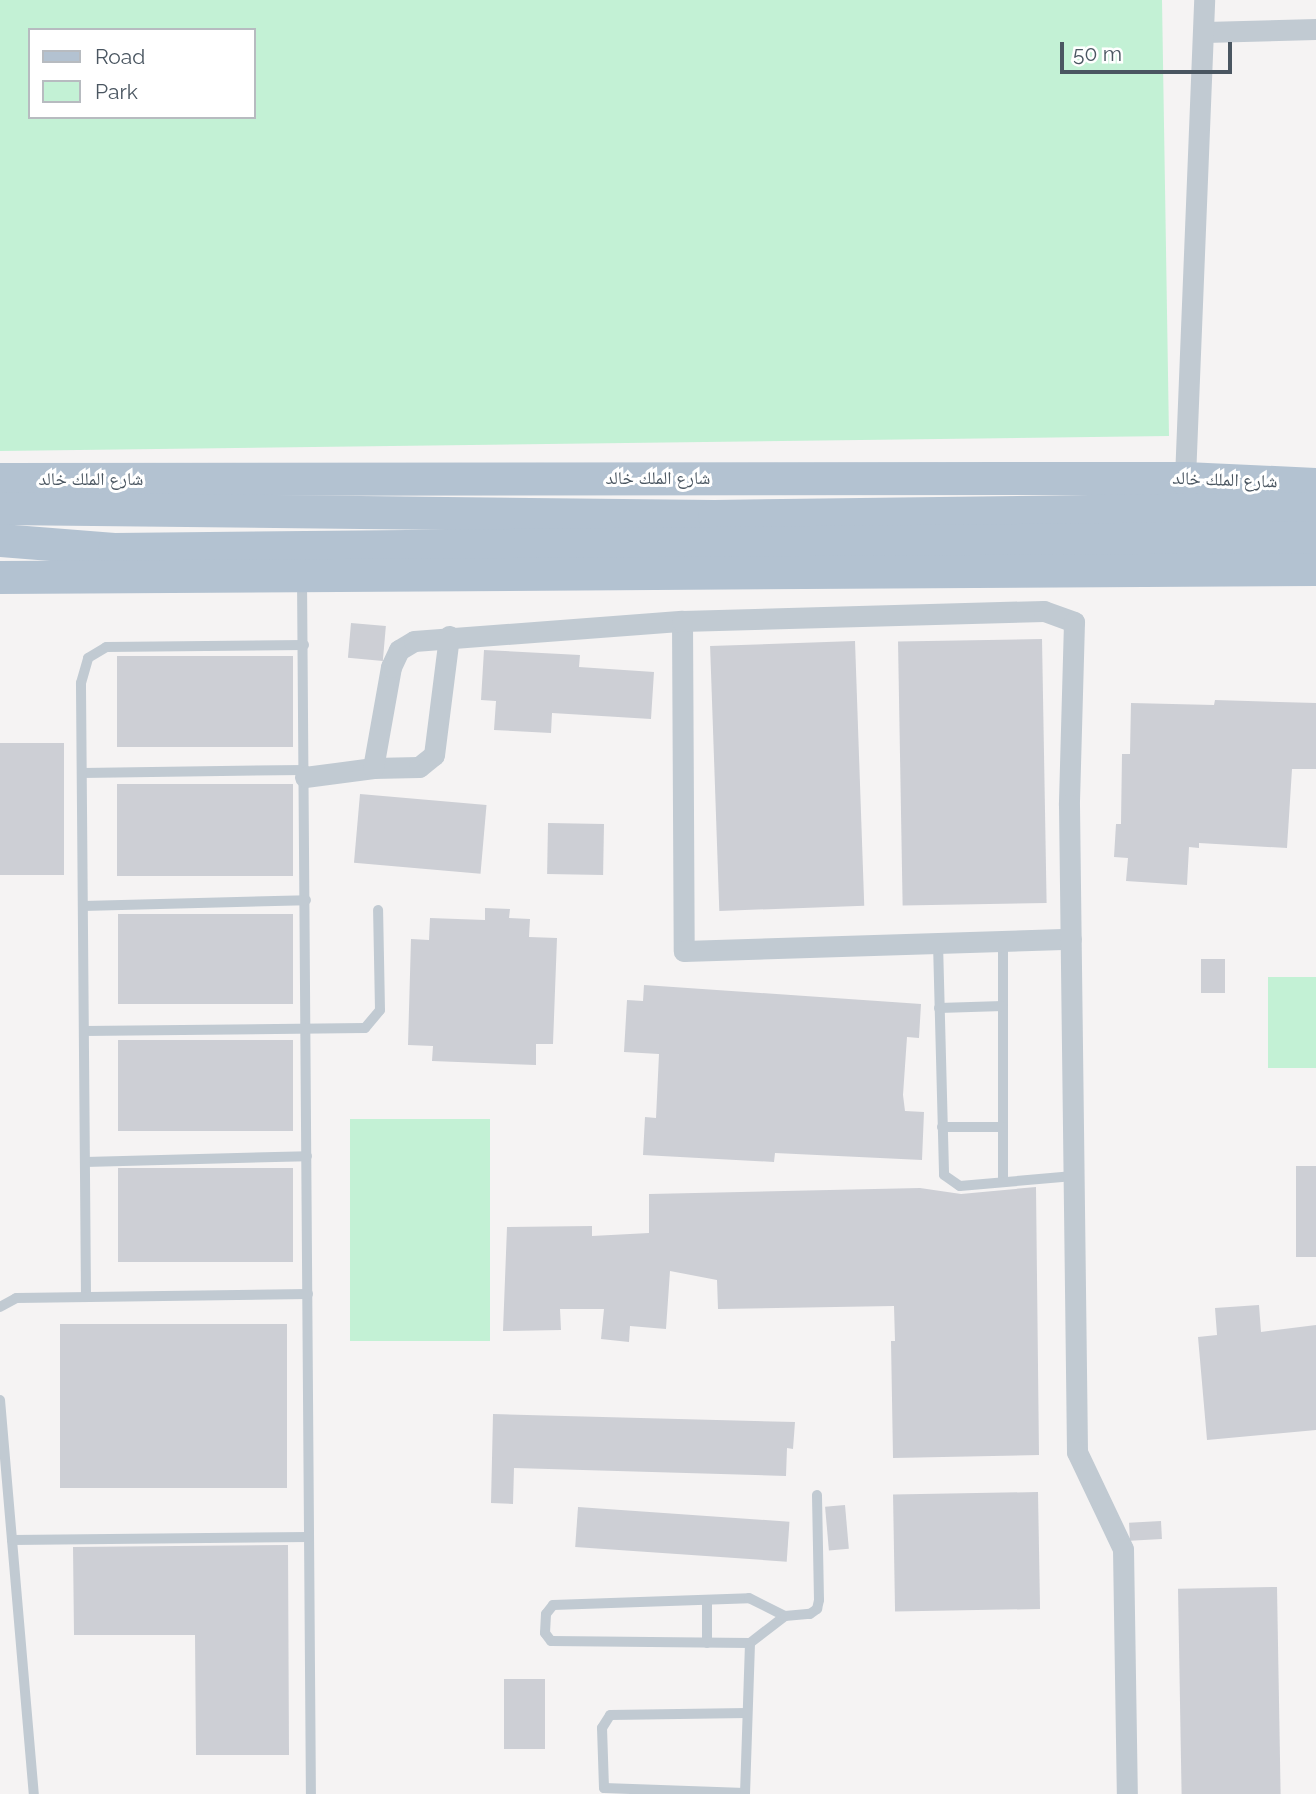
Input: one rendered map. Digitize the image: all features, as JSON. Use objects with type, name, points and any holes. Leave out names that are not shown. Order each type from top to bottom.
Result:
[{"type":"main road","name":"شارع الملك خالد","points":[[0,479],[1185,478],[1316,484]]},
{"type":"main road","points":[[0,508],[713,528],[1316,537]]},
{"type":"main road","points":[[0,540],[114,550],[1316,508]]},
{"type":"main road","points":[[0,563],[57,577]]},
{"type":"main road","points":[[0,577],[1316,569]]},
{"type":"street","points":[[1185,478],[1205,32],[1204,0]]},
{"type":"street","points":[[1205,32],[1316,29]]},
{"type":"street","points":[[373,768],[391,667],[399,650],[414,641],[449,636],[682,621],[1044,611],[1074,622],[1071,939],[1077,1452],[1123,1549],[1127,1794]]},
{"type":"street","points":[[682,621],[684,951],[1071,939]]},
{"type":"street","points":[[305,774],[419,767],[434,755],[449,636]]},
{"type":"lane","points":[[302,575],[311,1794]]},
{"type":"lane","points":[[86,1297],[81,683],[88,658],[106,647],[304,645]]},
{"type":"lane","points":[[82,773],[305,774]]},
{"type":"lane","points":[[83,906],[306,900]]},
{"type":"lane","points":[[84,1031],[365,1028],[375,1021],[380,1010],[378,910]]},
{"type":"lane","points":[[1003,941],[1003,1182]]},
{"type":"lane","points":[[938,943],[942,1128],[947,1180],[960,1186],[1074,1176]]},
{"type":"lane","points":[[939,1008],[1003,1006]]},
{"type":"lane","points":[[942,1128],[1003,1126]]},
{"type":"lane","points":[[85,1162],[307,1156]]},
{"type":"lane","points":[[0,1307],[16,1298],[308,1294]]},
{"type":"lane","points":[[0,1400],[34,1794]]},
{"type":"lane","points":[[785,1616],[749,1598],[553,1605],[546,1614],[545,1633],[551,1641],[750,1643],[785,1616],[817,1609],[817,1494]]},
{"type":"lane","points":[[12,1540],[310,1538]]},
{"type":"lane","points":[[707,1600],[707,1643]]},
{"type":"lane","points":[[747,1713],[610,1716],[602,1728],[604,1788],[745,1793],[750,1643]]},
{"type":"green space","points":[[0,0],[1162,0],[1169,436],[0,451]]},
{"type":"green space","points":[[1268,977],[1316,977],[1316,1068],[1268,1068]]},
{"type":"green space","points":[[350,1119],[490,1119],[490,1341],[350,1341]]},
{"type":"building","points":[[351,623],[386,626],[383,661],[348,658]]},
{"type":"building","points":[[1042,639],[1047,903],[903,905],[898,642]]},
{"type":"building","points":[[855,641],[864,906],[719,911],[710,646]]},
{"type":"building","points":[[484,650],[580,655],[579,667],[654,672],[651,719],[552,713],[551,733],[494,730],[496,701],[481,700]]},
{"type":"building","points":[[117,656],[293,656],[293,747],[117,747]]},
{"type":"building","points":[[1215,700],[1316,703],[1316,769],[1292,769],[1287,848],[1199,843],[1199,848],[1189,847],[1187,885],[1126,881],[1128,858],[1114,857],[1116,824],[1121,824],[1122,754],[1130,754],[1131,703],[1214,705]]},
{"type":"building","points":[[0,743],[64,743],[64,875],[0,875]]},
{"type":"building","points":[[117,784],[293,784],[293,876],[117,876]]},
{"type":"building","points":[[360,794],[487,805],[481,874],[354,863]]},
{"type":"building","points":[[548,823],[604,824],[603,875],[547,874]]},
{"type":"building","points":[[485,908],[510,909],[509,918],[530,919],[529,937],[557,938],[553,1044],[536,1044],[536,1065],[432,1061],[433,1046],[408,1045],[411,939],[429,940],[430,918],[485,920]]},
{"type":"building","points":[[118,914],[293,914],[293,1004],[118,1004]]},
{"type":"building","points":[[1201,959],[1225,959],[1225,993],[1201,993]]},
{"type":"building","points":[[644,985],[921,1004],[919,1038],[907,1037],[903,1095],[905,1111],[924,1112],[922,1160],[775,1153],[774,1162],[643,1155],[645,1117],[656,1118],[659,1054],[624,1052],[627,1000],[643,1001]]},
{"type":"building","points":[[118,1040],[293,1040],[293,1131],[118,1131]]},
{"type":"building","points":[[1296,1166],[1316,1166],[1316,1257],[1296,1257]]},
{"type":"building","points":[[118,1168],[293,1168],[293,1262],[118,1262]]},
{"type":"building","points":[[1036,1187],[1039,1455],[893,1458],[891,1341],[895,1341],[894,1306],[718,1309],[717,1280],[670,1271],[666,1329],[630,1326],[629,1342],[601,1339],[604,1309],[560,1309],[561,1330],[503,1331],[507,1227],[592,1226],[592,1236],[649,1233],[649,1194],[920,1188],[961,1194]]},
{"type":"building","points":[[1259,1305],[1261,1332],[1316,1325],[1316,1430],[1207,1440],[1198,1337],[1217,1335],[1215,1308]]},
{"type":"building","points":[[60,1324],[287,1324],[287,1488],[60,1488]]},
{"type":"building","points":[[493,1414],[795,1422],[793,1449],[787,1448],[786,1476],[514,1468],[513,1504],[491,1503]]},
{"type":"building","points":[[1038,1492],[1040,1609],[895,1612],[893,1495]]},
{"type":"building","points":[[845,1505],[849,1549],[829,1551],[825,1507]]},
{"type":"building","points":[[578,1507],[789,1522],[787,1562],[575,1547]]},
{"type":"building","points":[[1161,1521],[1162,1539],[1130,1541],[1129,1523]]},
{"type":"building","points":[[288,1545],[289,1755],[196,1755],[195,1635],[74,1635],[73,1547]]},
{"type":"building","points":[[1277,1587],[1281,1794],[1182,1794],[1178,1589]]},
{"type":"building","points":[[504,1679],[545,1679],[545,1749],[504,1749]]}]
